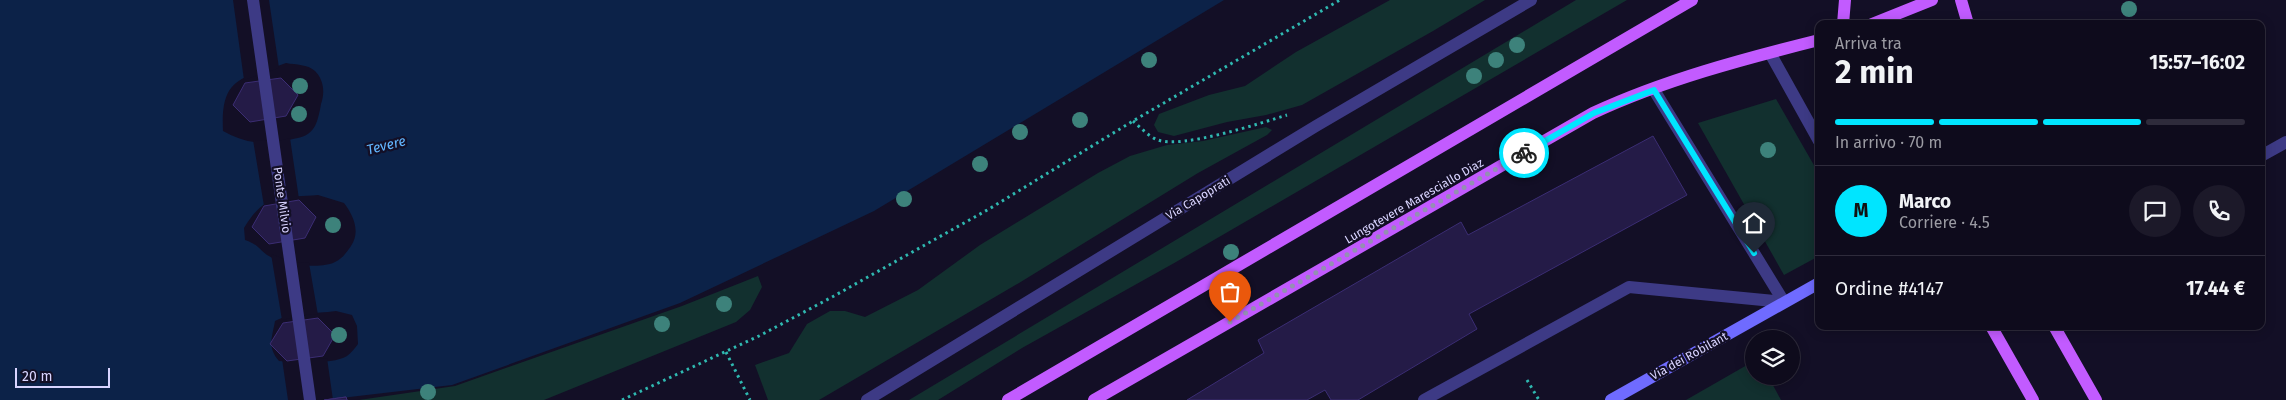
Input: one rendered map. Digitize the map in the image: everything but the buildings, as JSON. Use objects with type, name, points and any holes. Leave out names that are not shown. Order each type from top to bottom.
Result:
[{"type":"main road","points":[[1008,400],[1692,0]]},
{"type":"main road","points":[[1843,20],[1845,0]]},
{"type":"main road","points":[[1882,20],[1932,0]]},
{"type":"main road","points":[[1961,0],[1967,20]]},
{"type":"main road","name":"Lungotevere Maresciallo Diaz","points":[[1094,400],[1582,119],[1606,107],[1770,53],[1815,41]]},
{"type":"main road","points":[[1993,330],[2033,400]]},
{"type":"main road","points":[[2056,330],[2096,400]]},
{"type":"street","name":"Ponte Milvio","points":[[253,0],[310,400]]},
{"type":"street","name":"Via Capoprati","points":[[867,400],[1316,126],[1531,0]]},
{"type":"street","points":[[1770,53],[1815,134]]},
{"type":"street","points":[[1654,90],[1784,302]]},
{"type":"street","points":[[2265,154],[2286,142]]},
{"type":"street","name":"Via dei Robilant","points":[[1611,400],[1815,285]]},
{"type":"street","points":[[1424,400],[1629,287],[1784,302]]},
{"type":"path","points":[[622,400],[726,352],[826,300],[989,209],[1133,121],[1340,0]]},
{"type":"path","points":[[1133,121],[1157,140],[1172,142],[1210,136],[1300,111],[1316,126]]},
{"type":"path","points":[[726,352],[750,400]]},
{"type":"path","points":[[1527,380],[1539,400]]},
{"type":"green space","points":[[1390,0],[1485,0],[1302,105],[1174,136],[1158,132],[1154,125],[1159,114],[1209,95],[1245,86],[1296,52]]},
{"type":"green space","points":[[1576,0],[1627,0],[1176,262],[1022,348],[938,400],[909,400]]},
{"type":"green space","points":[[1776,99],[1815,167],[1815,258],[1784,275],[1698,123]]},
{"type":"green space","points":[[1266,127],[1272,130],[1267,135],[1198,173],[1019,283],[819,400],[768,400],[755,365],[789,353],[807,324],[830,311],[845,311],[865,317],[918,290],[980,245],[1098,173],[1130,156],[1167,145],[1203,141]]},
{"type":"green space","points":[[758,276],[762,287],[750,310],[736,322],[544,400],[359,400],[455,386],[682,306]]},
{"type":"green space","points":[[1745,366],[1745,385],[1773,385],[1781,400],[1686,400]]},
{"type":"water","name":"Tevere","points":[[0,0],[1224,0],[874,211],[680,303],[452,385],[324,400],[0,400]],"holes":[[[286,63],[309,67],[315,71],[322,82],[322,100],[317,121],[311,132],[284,141],[266,143],[240,139],[223,131],[223,113],[230,89],[246,77]],[[318,195],[344,203],[355,223],[356,229],[354,240],[346,253],[340,259],[328,264],[320,266],[301,265],[273,258],[245,240],[244,228],[259,208],[267,203],[283,198]],[[336,311],[352,315],[357,326],[358,344],[347,356],[332,361],[279,361],[272,347],[275,321],[297,314]]]},
{"type":"pier","points":[[233,0],[269,0],[279,68],[244,80]]},
{"type":"pier","points":[[290,138],[299,199],[273,202],[264,206],[253,140],[278,141]]},
{"type":"pier","points":[[271,254],[292,262],[309,263],[318,315],[310,314],[282,320]]},
{"type":"pier","points":[[327,358],[333,400],[288,400],[282,359]]},
{"type":"way so far","points":[[1230,322],[1524,153]]},
{"type":"route","points":[[1524,153],[1606,107],[1654,90],[1754,253]]}]
